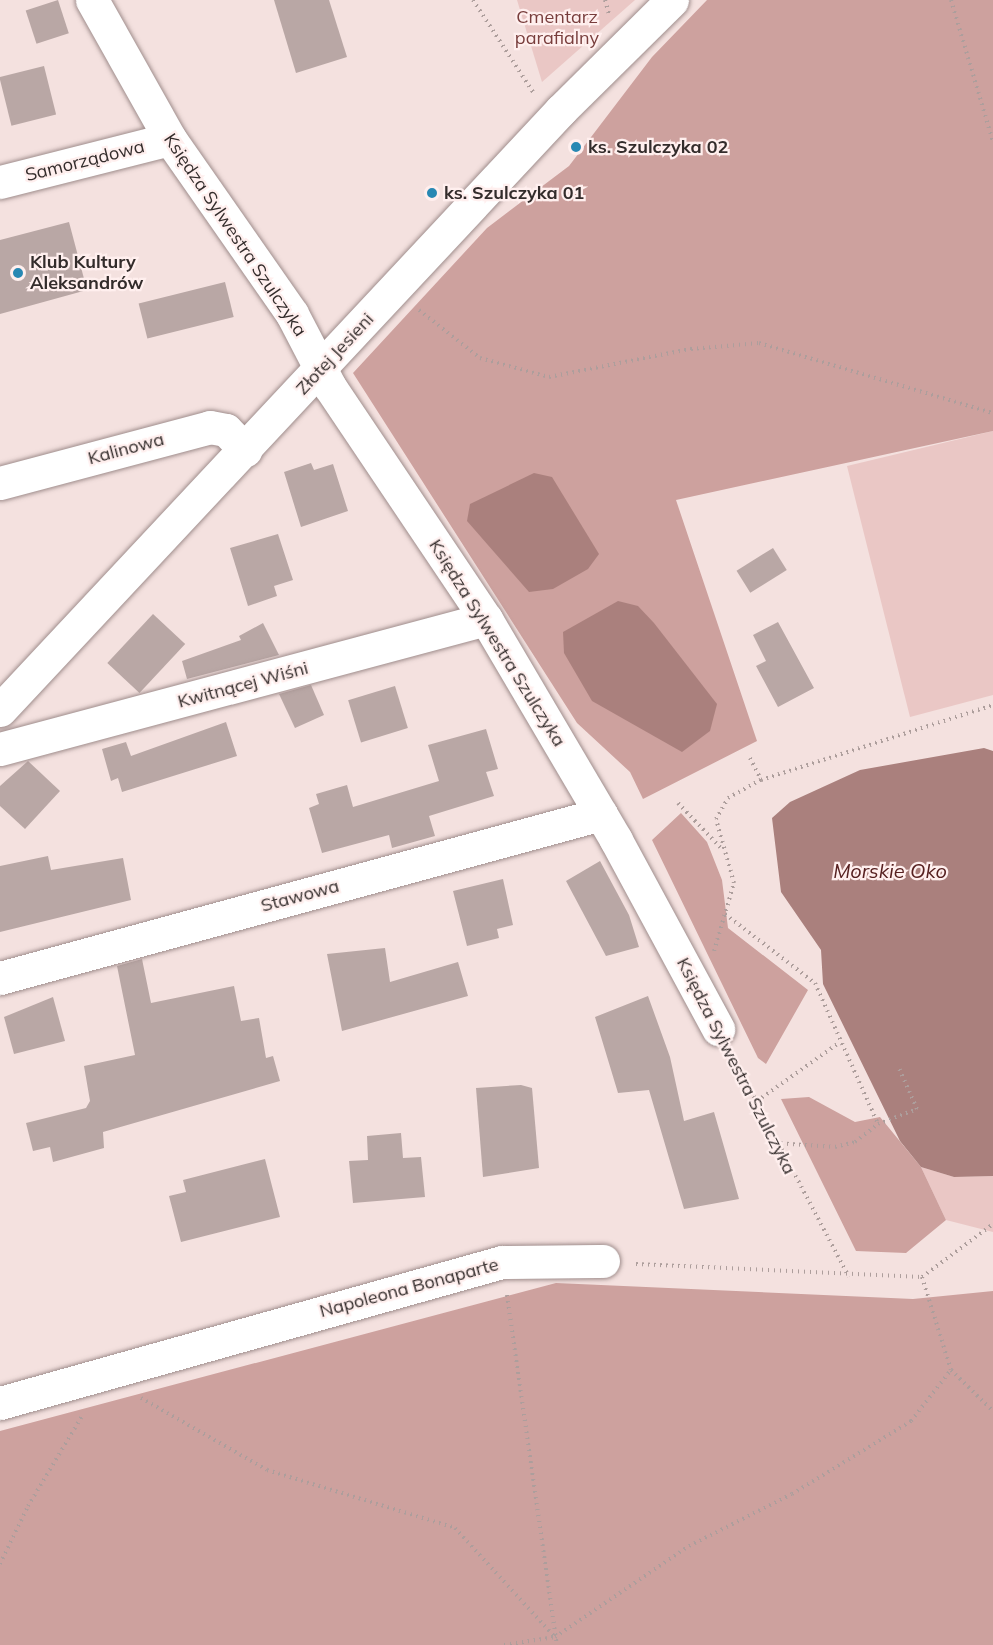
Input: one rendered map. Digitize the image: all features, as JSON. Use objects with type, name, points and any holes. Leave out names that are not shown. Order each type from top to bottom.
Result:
[{"type":"street","name":"Księdza Sylwestra Szulczyka","points":[[92,0],[170,139],[292,314],[320,370],[486,619],[600,814],[718,1029]]},
{"type":"street","name":"Złotej Jesieni","points":[[0,710],[672,0]]},
{"type":"street","name":"Samorządowa","points":[[0,182],[170,139]]},
{"type":"street","name":"Kalinowa","points":[[0,483],[210,427],[226,430],[245,450]]},
{"type":"street","name":"Kwitnącej Wiśni","points":[[0,749],[486,619]]},
{"type":"street","name":"Stawowa","points":[[0,978],[600,814]]},
{"type":"street","name":"Napoleona Bonaparte","points":[[0,1403],[97,1372],[502,1262],[603,1261]]},
{"type":"path","points":[[473,0],[532,91]]},
{"type":"path","points":[[951,0],[993,142]]},
{"type":"path","points":[[409,302],[480,358],[549,378],[691,349],[759,343],[993,413]]},
{"type":"path","points":[[712,956],[734,883],[716,819],[721,808],[761,780],[993,705]]},
{"type":"path","points":[[750,758],[761,780]]},
{"type":"path","points":[[678,803],[723,849]]},
{"type":"path","points":[[724,914],[815,983],[839,1043],[878,1124]]},
{"type":"path","name":"Księdza Sylwestra Szulczyka","points":[[718,1029],[757,1101],[774,1143],[849,1277]]},
{"type":"path","points":[[757,1101],[839,1043]]},
{"type":"path","points":[[774,1143],[835,1147],[855,1142],[878,1124],[917,1109],[898,1066]]},
{"type":"path","points":[[603,1261],[849,1277],[922,1276],[993,1224]]},
{"type":"path","points":[[502,1262],[557,1645]]},
{"type":"path","points":[[922,1276],[951,1370],[993,1411]]},
{"type":"path","points":[[504,1645],[555,1637],[689,1546],[792,1494],[911,1421],[951,1370]]},
{"type":"path","points":[[0,1564],[28,1506],[81,1420],[97,1372],[267,1470],[455,1528],[555,1637]]},
{"type":"green space","name":"Cmentarz parafialny","points":[[517,0],[635,0],[542,82]]},
{"type":"green space","points":[[993,431],[993,695],[910,717],[847,466]]},
{"type":"green space","points":[[921,1167],[954,1177],[993,1176],[993,1232],[946,1220]]},
{"type":"shaded area","points":[[707,0],[993,0],[993,431],[676,500],[757,741],[643,799],[630,772],[577,723],[353,373],[487,228],[569,166],[652,57]]},
{"type":"shaded area","points":[[681,813],[707,842],[722,880],[728,928],[808,990],[766,1064],[758,1058],[652,840]]},
{"type":"shaded area","points":[[809,1097],[855,1122],[880,1117],[921,1167],[946,1220],[906,1253],[856,1251],[781,1099]]},
{"type":"shaded area","points":[[556,1283],[913,1299],[993,1291],[993,1645],[0,1645],[0,1431]]},
{"type":"water","points":[[534,473],[552,477],[599,554],[588,569],[553,589],[529,592],[467,521],[470,504]]},
{"type":"water","points":[[618,601],[638,606],[717,704],[710,731],[682,752],[592,701],[564,653],[563,632]]},
{"type":"water","name":"Morskie Oko","points":[[984,748],[993,751],[993,1176],[954,1177],[921,1167],[900,1141],[823,984],[821,950],[781,892],[772,818],[790,802],[860,770]]},
{"type":"building","points":[[58,0],[69,33],[36,44],[26,11]]},
{"type":"building","points":[[274,0],[329,0],[347,57],[296,73]]},
{"type":"building","points":[[44,66],[56,115],[11,126],[0,77]]},
{"type":"building","points":[[69,222],[87,290],[0,314],[0,240]]},
{"type":"building","points":[[225,282],[234,317],[147,338],[139,304]]},
{"type":"building","points":[[311,463],[314,470],[333,464],[348,511],[301,527],[284,472]]},
{"type":"building","points":[[278,534],[293,580],[274,586],[277,596],[248,606],[230,548]]},
{"type":"building","points":[[773,548],[787,570],[750,593],[737,571]]},
{"type":"building","points":[[153,614],[185,644],[139,693],[107,663]]},
{"type":"building","points":[[778,622],[814,688],[778,707],[756,666],[766,661],[753,635]]},
{"type":"building","points":[[263,623],[279,655],[187,679],[182,661],[241,640],[239,636]]},
{"type":"building","points":[[311,685],[324,715],[295,728],[279,694]]},
{"type":"building","points":[[395,686],[408,728],[361,742],[348,700]]},
{"type":"building","points":[[226,722],[237,756],[122,792],[118,778],[111,781],[102,749],[126,742],[131,756]]},
{"type":"building","points":[[486,729],[498,769],[486,772],[494,796],[429,816],[435,836],[392,848],[389,835],[322,853],[309,808],[319,804],[316,794],[347,785],[353,807],[439,781],[428,745]]},
{"type":"building","points":[[28,761],[60,791],[25,829],[0,806],[0,786]]},
{"type":"building","points":[[48,856],[51,870],[123,858],[131,900],[0,932],[0,866]]},
{"type":"building","points":[[600,861],[629,915],[639,947],[606,956],[566,881]]},
{"type":"building","points":[[503,879],[513,925],[497,929],[499,938],[467,946],[453,891]]},
{"type":"building","points":[[385,948],[390,982],[458,962],[468,996],[342,1031],[327,954]]},
{"type":"building","points":[[142,959],[151,1003],[234,986],[241,1021],[259,1018],[266,1058],[273,1056],[280,1081],[103,1132],[104,1148],[53,1162],[50,1147],[33,1151],[26,1123],[86,1108],[90,1101],[84,1066],[135,1055],[117,966]]},
{"type":"building","points":[[648,996],[670,1057],[684,1121],[714,1112],[739,1199],[684,1209],[649,1090],[618,1093],[595,1017]]},
{"type":"building","points":[[53,997],[65,1041],[14,1054],[4,1017]]},
{"type":"building","points":[[521,1085],[532,1088],[539,1168],[483,1177],[476,1088]]},
{"type":"building","points":[[401,1133],[403,1158],[421,1157],[425,1197],[353,1203],[349,1161],[368,1160],[367,1136]]},
{"type":"building","points":[[265,1159],[280,1217],[181,1242],[169,1196],[186,1192],[183,1180]]},
{"type":"place","name":"ks. Szulczyka 02","points":[[576,147]]},
{"type":"place","name":"ks. Szulczyka 01","points":[[432,193]]},
{"type":"place","name":"Klub Kultury Aleksandrów","points":[[18,273]]}]
